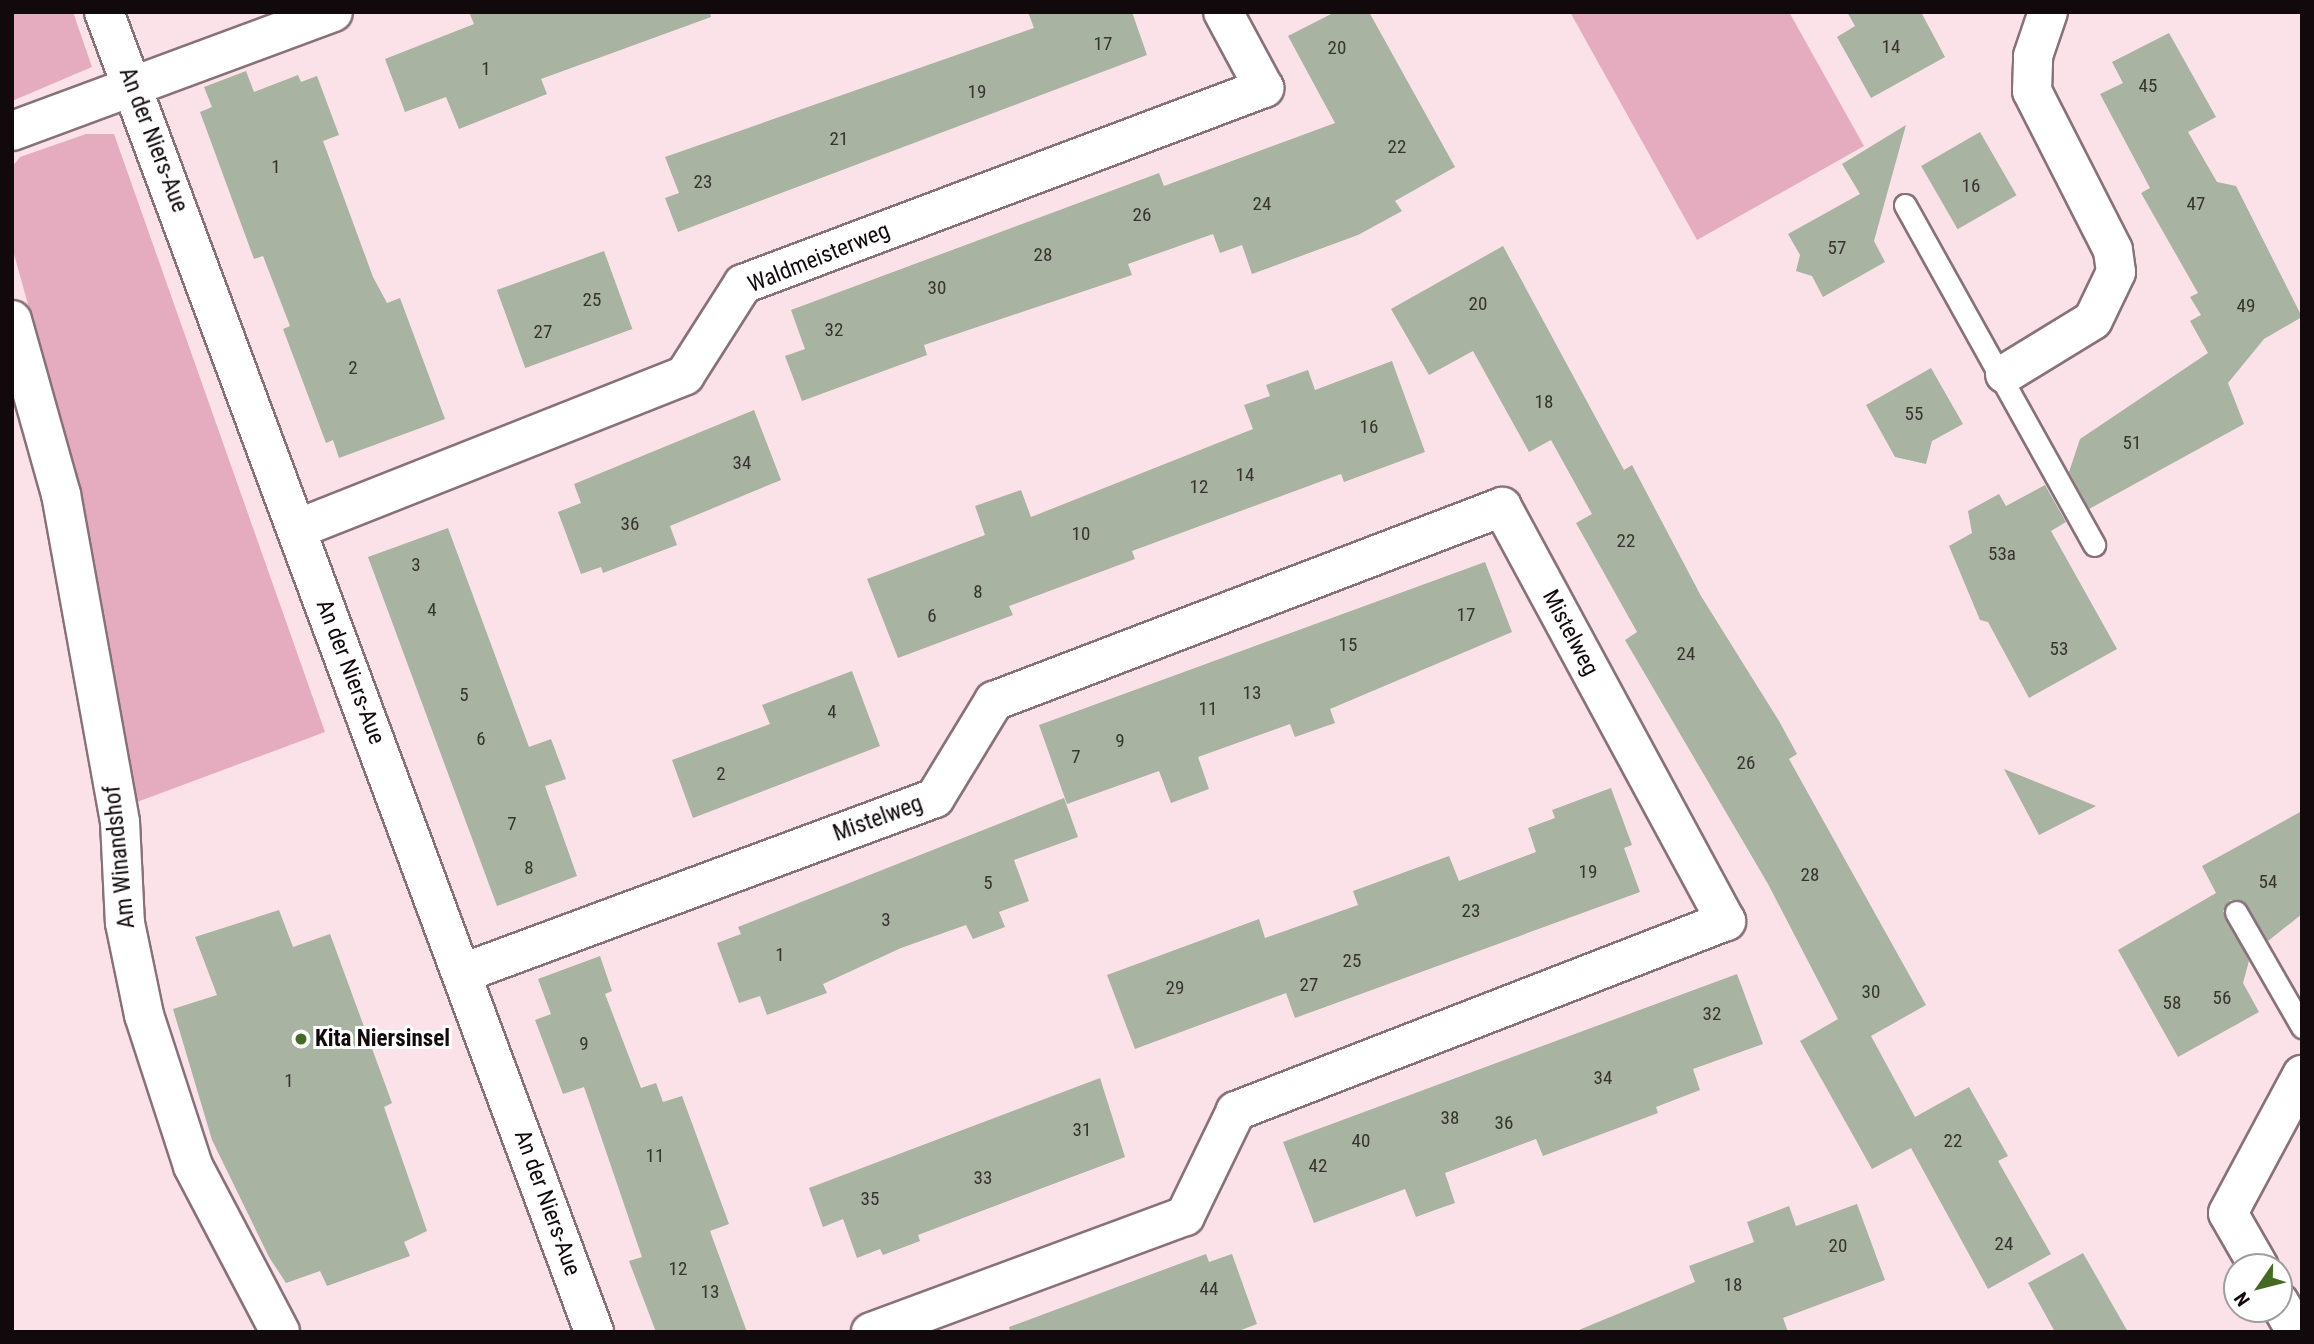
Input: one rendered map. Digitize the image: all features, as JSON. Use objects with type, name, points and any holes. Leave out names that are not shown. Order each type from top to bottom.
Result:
[{"type":"street","name":"An der Niers-Aue","points":[[104,12],[463,972],[594,1332]]},
{"type":"street","points":[[12,131],[333,12]]},
{"type":"street","name":"Waldmeisterweg","points":[[297,529],[685,375],[743,284],[1264,88],[1223,12]]},
{"type":"street","points":[[2005,374],[2092,320],[2116,272],[2113,250],[2032,91],[2033,56],[2048,12]]},
{"type":"street","name":"Am Winandshof","points":[[12,320],[64,508],[120,822],[125,923],[144,1015],[192,1166],[280,1332]]},
{"type":"street","name":"Mistelweg","points":[[463,972],[935,798],[994,701],[1502,507],[1726,920],[1236,1111],[1185,1216],[871,1332]]},
{"type":"street","points":[[2251,1253],[2228,1213],[2302,1075]]},
{"type":"lane","points":[[1905,205],[2005,374],[2094,545]]},
{"type":"lane","points":[[2236,912],[2302,1027]]},
{"type":"shaded area","points":[[12,12],[73,12],[92,67],[12,101]]},
{"type":"shaded area","points":[[1570,12],[1789,12],[1864,146],[1697,240]]},
{"type":"shaded area","points":[[86,134],[114,134],[325,732],[137,802],[71,458],[12,247],[12,167],[20,157]]},
{"type":"building","points":[[469,12],[710,12],[711,17],[541,79],[547,94],[459,129],[446,97],[405,112],[385,59],[474,24]]},
{"type":"building","points":[[1028,12],[1132,12],[1147,55],[678,232],[665,198],[679,193],[665,157],[1034,28]]},
{"type":"building","points":[[1335,12],[1369,12],[1455,167],[1395,201],[1402,211],[1358,235],[1252,274],[1242,245],[1220,253],[1213,234],[1128,264],[1132,275],[924,345],[927,355],[802,401],[785,356],[805,349],[791,310],[1159,173],[1164,186],[1335,123],[1288,36]]},
{"type":"building","points":[[1847,12],[1921,12],[1945,57],[1871,98],[1837,37],[1855,26]]},
{"type":"building","points":[[2169,33],[2216,117],[2188,132],[2217,182],[2236,186],[2302,317],[2264,339],[2228,383],[2244,424],[2089,509],[2069,472],[2080,439],[2208,353],[2190,321],[2201,315],[2190,297],[2198,293],[2141,193],[2150,188],[2100,94],[2123,83],[2112,62]]},
{"type":"building","points":[[246,71],[254,92],[298,75],[301,82],[317,76],[339,135],[323,141],[373,277],[387,303],[400,298],[445,419],[339,458],[333,440],[326,443],[283,329],[290,326],[263,256],[254,259],[200,112],[212,107],[204,87]]},
{"type":"building","points":[[1906,125],[1874,241],[1885,262],[1823,297],[1812,276],[1796,271],[1800,255],[1788,234],[1860,194],[1842,164]]},
{"type":"building","points":[[1980,132],[2016,195],[1958,229],[1921,166]]},
{"type":"building","points":[[1503,246],[1624,470],[1632,465],[1701,596],[1779,721],[1797,754],[1789,759],[1926,1005],[1871,1036],[1915,1117],[1969,1087],[2008,1156],[1998,1161],[2051,1254],[1988,1289],[1911,1148],[1872,1169],[1800,1041],[1838,1019],[1768,884],[1625,640],[1637,632],[1576,523],[1592,514],[1551,440],[1529,452],[1473,351],[1429,375],[1391,309]]},
{"type":"building","points":[[604,251],[632,329],[525,368],[497,290]]},
{"type":"building","points":[[1392,361],[1425,452],[1344,482],[1341,474],[1132,551],[1135,559],[1009,606],[1013,615],[898,658],[867,579],[985,535],[975,506],[1021,490],[1031,517],[1253,429],[1244,405],[1270,396],[1266,385],[1308,370],[1315,390]]},
{"type":"building","points":[[1931,368],[1963,424],[1932,441],[1926,464],[1895,457],[1866,405]]},
{"type":"building","points":[[754,410],[781,480],[670,526],[677,545],[603,573],[601,567],[581,574],[558,512],[581,503],[574,484]]},
{"type":"building","points":[[2045,485],[2066,522],[2051,531],[2117,649],[2029,698],[1988,622],[1980,620],[1949,546],[1972,533],[1968,511],[1999,494],[2006,506]]},
{"type":"building","points":[[448,528],[529,747],[551,739],[566,779],[545,786],[577,876],[497,906],[368,557]]},
{"type":"building","points":[[1485,562],[1512,632],[1330,709],[1335,723],[1295,737],[1290,724],[1198,757],[1209,789],[1171,803],[1159,771],[1067,804],[1039,725]]},
{"type":"building","points":[[852,671],[880,746],[693,818],[672,760],[770,724],[762,705]]},
{"type":"building","points":[[2004,769],[2096,806],[2039,835]]},
{"type":"building","points":[[1611,788],[1632,845],[1624,848],[1640,892],[1295,1018],[1286,993],[1135,1049],[1107,975],[1259,919],[1265,938],[1358,905],[1353,891],[1449,856],[1459,881],[1536,852],[1528,828],[1555,818],[1552,810]]},
{"type":"building","points":[[1064,798],[1078,837],[1014,860],[1029,901],[999,912],[1005,927],[973,939],[966,925],[901,948],[823,984],[827,993],[767,1015],[760,996],[739,1003],[717,943],[741,934],[738,927]]},
{"type":"building","points":[[2302,811],[2302,914],[2268,941],[2243,901],[2230,900],[2223,911],[2249,961],[2243,983],[2259,1012],[2178,1057],[2118,950],[2216,893],[2202,866]]},
{"type":"building","points":[[279,910],[293,947],[330,934],[392,1103],[384,1107],[427,1231],[404,1242],[410,1256],[327,1286],[320,1271],[286,1283],[269,1257],[212,1140],[173,1009],[217,995],[195,937]]},
{"type":"building","points":[[600,956],[612,991],[605,994],[641,1088],[656,1083],[663,1102],[682,1096],[729,1224],[710,1231],[747,1332],[656,1332],[629,1261],[642,1257],[584,1087],[563,1094],[535,1020],[551,1014],[538,979]]},
{"type":"building","points":[[1737,974],[1763,1044],[1693,1069],[1700,1090],[1656,1107],[1658,1113],[1543,1156],[1536,1139],[1445,1173],[1455,1203],[1416,1217],[1405,1189],[1314,1223],[1283,1142]]},
{"type":"building","points":[[1100,1078],[1125,1157],[918,1235],[920,1241],[883,1255],[880,1249],[857,1258],[843,1219],[823,1227],[809,1188]]},
{"type":"building","points":[[1857,1204],[1885,1280],[1783,1318],[1788,1332],[1574,1332],[1695,1282],[1689,1266],[1754,1242],[1747,1222],[1789,1206],[1796,1226]]},
{"type":"building","points":[[2083,1253],[2128,1332],[2055,1332],[2028,1283]]},
{"type":"building","points":[[1206,1254],[1209,1262],[1232,1254],[1257,1324],[1236,1332],[1010,1332],[1009,1327]]},
{"type":"place","name":"Kita Niersinsel","points":[[301,1039]]}]
